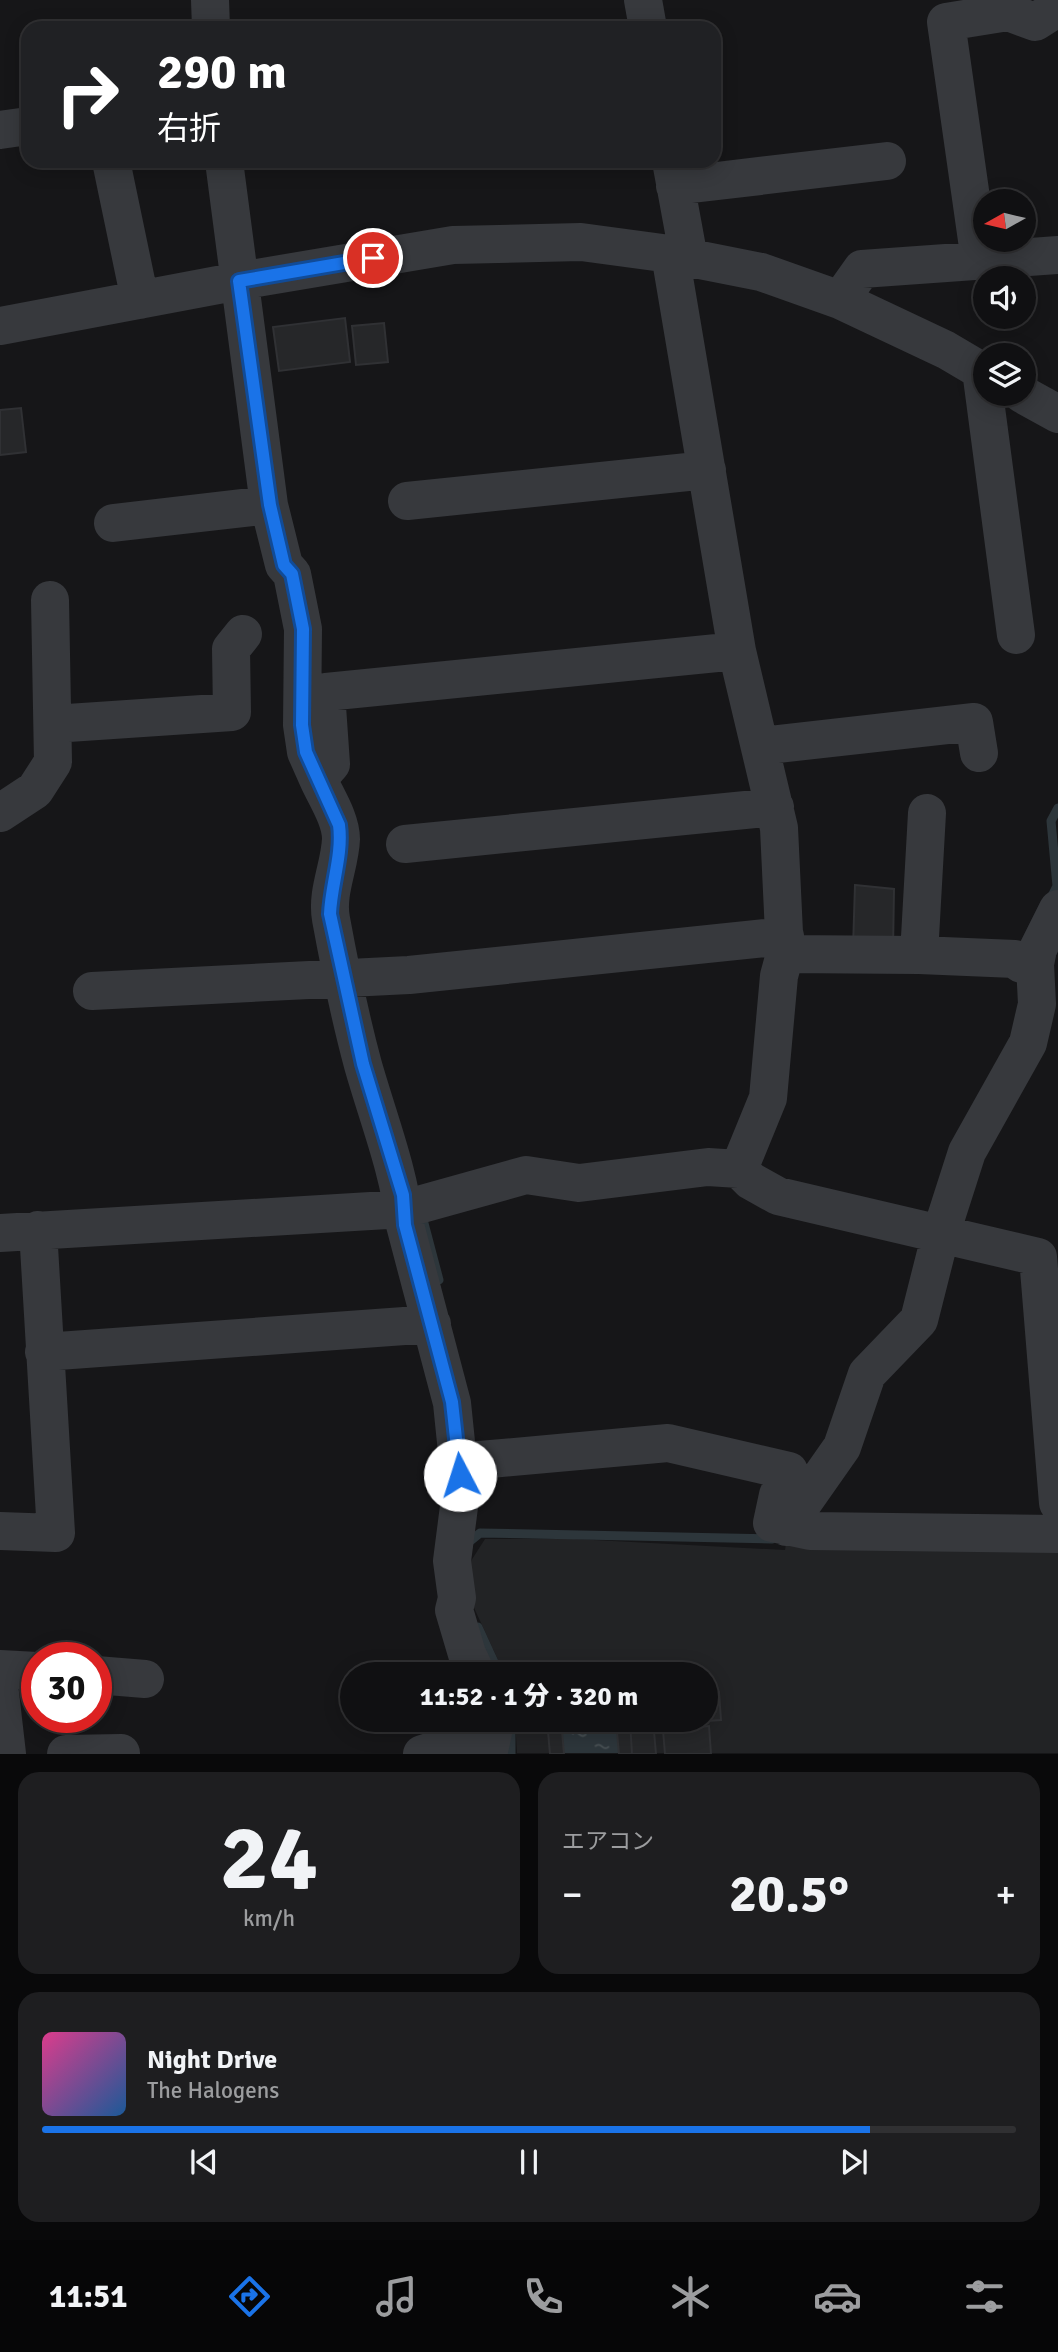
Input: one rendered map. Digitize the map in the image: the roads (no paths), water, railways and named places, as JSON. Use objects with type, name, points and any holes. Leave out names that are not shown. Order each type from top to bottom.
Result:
[{"type":"street","points":[[209,0],[210,21]]},
{"type":"street","points":[[643,0],[648,21]]},
{"type":"street","points":[[980,261],[946,22],[1008,12],[1035,22],[1055,7]]},
{"type":"street","points":[[0,130],[21,127]]},
{"type":"street","points":[[739,1169],[768,1098],[779,976],[785,945],[779,828],[737,651],[707,470],[680,257],[673,173],[887,161]]},
{"type":"street","points":[[112,168],[140,300]]},
{"type":"street","points":[[224,168],[270,505],[284,565],[292,574],[303,629],[302,725],[306,752],[323,775],[341,838],[330,914],[349,978],[363,1064],[403,1195],[412,1207]]},
{"type":"street","points":[[0,326],[239,281],[453,245],[581,242],[761,272],[840,300],[946,350],[973,366]]},
{"type":"street","points":[[840,300],[862,269],[1058,256]]},
{"type":"street","points":[[1036,402],[1058,414]]},
{"type":"street","points":[[987,406],[1016,635]]},
{"type":"street","points":[[407,501],[707,470]]},
{"type":"street","points":[[113,523],[270,505]]},
{"type":"street","points":[[0,813],[35,790],[53,762],[50,600]]},
{"type":"street","points":[[52,724],[232,712],[231,649],[243,634]]},
{"type":"street","points":[[323,775],[331,764],[326,692],[737,651]]},
{"type":"street","points":[[760,746],[974,722],[979,753]]},
{"type":"street","points":[[405,844],[775,807]]},
{"type":"street","points":[[919,955],[927,813]]},
{"type":"street","points":[[786,1527],[842,1447],[867,1374],[919,1320],[941,1233],[967,1152],[1028,1043],[1037,1004],[1035,964],[1038,948],[1058,909]]},
{"type":"street","points":[[92,991],[409,975],[785,945],[1016,959],[1021,964],[1035,964]]},
{"type":"street","points":[[0,1233],[412,1207],[526,1175],[579,1183],[708,1167],[739,1169],[751,1181],[778,1196],[1038,1257],[1058,1503]]},
{"type":"street","points":[[412,1207],[405,1225],[469,1459],[461,1491],[452,1561],[457,1598],[454,1610],[471,1662]]},
{"type":"street","points":[[0,1531],[56,1533],[38,1230]]},
{"type":"street","points":[[44,1352],[432,1324]]},
{"type":"street","points":[[469,1459],[668,1443],[789,1471],[778,1495],[772,1523],[786,1527],[810,1531],[1058,1534]]},
{"type":"street","points":[[0,1669],[21,1670]]},
{"type":"street","points":[[112,1676],[145,1679]]},
{"type":"street","points":[[0,1693],[6,1754]]},
{"type":"street","points":[[422,1754],[441,1748],[491,1742]]},
{"type":"street","points":[[66,1754],[121,1753]]},
{"type":"water","points":[[562,1732],[617,1732],[619,1753],[564,1753]]},
{"type":"waterway","points":[[1050,900],[1057,886],[1051,821],[1058,808]]},
{"type":"waterway","points":[[421,1212],[439,1280]]},
{"type":"waterway","points":[[468,1547],[469,1542],[480,1533],[772,1539]]},
{"type":"waterway","points":[[478,1627],[494,1662]]},
{"type":"waterway","points":[[511,1732],[511,1754]]}]
